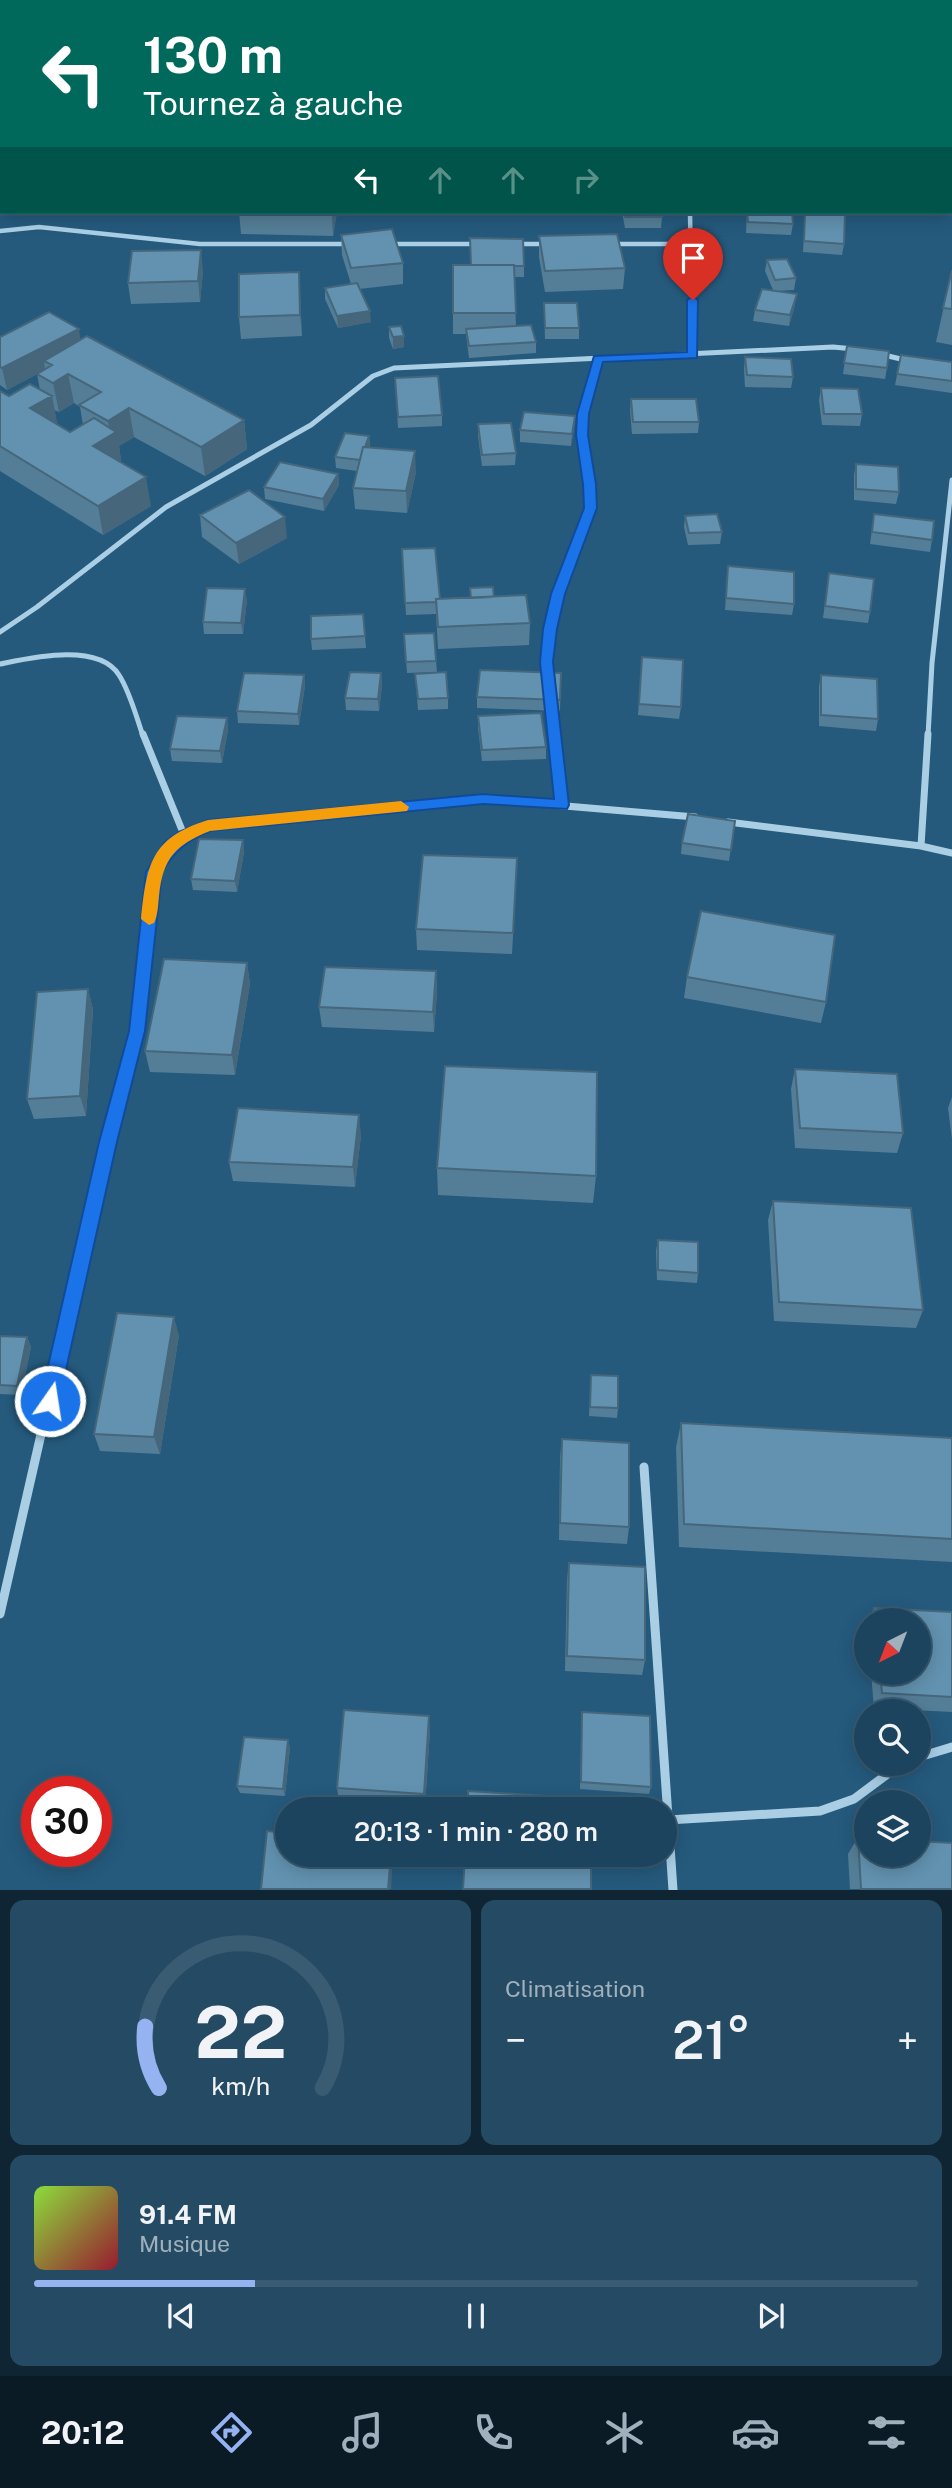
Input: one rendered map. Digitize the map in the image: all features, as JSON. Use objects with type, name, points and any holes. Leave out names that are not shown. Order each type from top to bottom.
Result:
[{"type":"street","points":[[690,214],[693,244],[693,355]]},
{"type":"street","points":[[0,231],[39,227],[201,244],[351,244]]},
{"type":"street","points":[[378,244],[488,244]]},
{"type":"street","points":[[501,244],[556,244]]},
{"type":"street","points":[[611,244],[693,244]]},
{"type":"street","points":[[0,632],[37,607],[166,508],[311,425],[373,376],[394,368],[834,347],[859,349]]},
{"type":"street","points":[[872,352],[912,362]]},
{"type":"street","points":[[549,688],[547,662],[550,629],[558,594],[590,508],[590,484],[582,435],[583,414],[598,359]]},
{"type":"street","points":[[921,846],[932,663],[952,480]]},
{"type":"street","points":[[0,664],[58,653],[83,654],[102,661],[118,673],[184,835]]},
{"type":"street","points":[[551,701],[562,805]]},
{"type":"street","points":[[0,1614],[108,1142],[137,1031],[154,872],[170,847],[184,835],[208,826],[483,799],[705,818]]},
{"type":"street","points":[[718,820],[921,846],[952,853]]},
{"type":"street","points":[[644,1467],[666,1797]]},
{"type":"street","points":[[931,1753],[952,1747]]},
{"type":"street","points":[[677,1819],[820,1811],[854,1799],[885,1776]]},
{"type":"street","points":[[671,1867],[673,1889]]},
{"type":"building","points":[[624,214],[661,214],[662,217],[625,217]]},
{"type":"building","points":[[747,214],[792,214],[793,224],[748,222]]},
{"type":"building","points":[[805,214],[845,215],[844,244],[804,241]]},
{"type":"building","points":[[392,229],[403,263],[351,268],[341,235]]},
{"type":"building","points":[[617,234],[625,268],[545,271],[539,236]]},
{"type":"building","points":[[470,238],[523,239],[524,266],[471,265]]},
{"type":"building","points":[[201,250],[198,281],[128,283],[132,251]]},
{"type":"building","points":[[787,259],[796,278],[775,280],[767,260]]},
{"type":"building","points":[[453,265],[514,265],[516,313],[453,313]]},
{"type":"building","points":[[952,270],[952,309],[943,308]]},
{"type":"building","points":[[299,272],[300,315],[239,317],[239,274]]},
{"type":"building","points":[[357,283],[370,311],[337,316],[325,288]]},
{"type":"building","points":[[762,289],[797,294],[790,315],[755,310]]},
{"type":"building","points":[[544,303],[577,303],[579,328],[545,328]]},
{"type":"building","points":[[49,312],[79,329],[0,367],[0,337]]},
{"type":"building","points":[[531,325],[536,342],[469,346],[466,329]]},
{"type":"building","points":[[401,326],[404,336],[393,337],[389,327]]},
{"type":"building","points":[[87,336],[244,420],[201,447],[129,408],[108,421],[79,405],[101,392],[68,374],[53,383],[37,374],[52,365],[44,361]]},
{"type":"building","points":[[847,346],[889,351],[887,368],[844,363]]},
{"type":"building","points":[[901,355],[952,362],[952,381],[897,374]]},
{"type":"building","points":[[745,357],[791,359],[793,377],[747,375]]},
{"type":"building","points":[[438,376],[442,415],[398,417],[395,378]]},
{"type":"building","points":[[30,384],[52,396],[30,408],[70,432],[94,418],[116,432],[93,446],[146,477],[98,506],[0,446],[0,391],[9,396]]},
{"type":"building","points":[[821,388],[858,389],[862,414],[824,414]]},
{"type":"building","points":[[631,399],[696,399],[699,422],[633,422]]},
{"type":"building","points":[[524,412],[575,416],[572,434],[520,430]]},
{"type":"building","points":[[511,423],[516,453],[482,455],[478,424]]},
{"type":"building","points":[[345,433],[369,436],[360,460],[335,457]]},
{"type":"building","points":[[363,447],[415,451],[406,491],[353,488]]},
{"type":"building","points":[[280,462],[338,474],[323,499],[264,487]]},
{"type":"building","points":[[856,464],[898,467],[899,492],[856,489]]},
{"type":"building","points":[[249,490],[285,517],[236,543],[200,515]]},
{"type":"building","points":[[717,514],[722,532],[689,533],[685,516]]},
{"type":"building","points":[[874,514],[934,521],[932,540],[872,532]]},
{"type":"building","points":[[435,548],[440,599],[436,599],[436,602],[405,603],[402,549]]},
{"type":"building","points":[[728,566],[794,572],[794,604],[726,598]]},
{"type":"building","points":[[829,573],[874,579],[870,612],[825,606]]},
{"type":"building","points":[[493,587],[494,597],[471,598],[470,588]]},
{"type":"building","points":[[207,588],[245,589],[241,623],[203,622]]},
{"type":"building","points":[[526,595],[530,623],[438,627],[436,599]]},
{"type":"building","points":[[363,614],[365,636],[311,639],[311,616]]},
{"type":"building","points":[[434,633],[436,661],[406,662],[404,634]]},
{"type":"building","points":[[642,657],[683,660],[681,707],[639,704]]},
{"type":"building","points":[[480,670],[561,673],[560,700],[477,697]]},
{"type":"building","points":[[350,672],[381,673],[378,699],[345,698]]},
{"type":"building","points":[[446,672],[448,698],[418,699],[415,674]]},
{"type":"building","points":[[244,673],[304,675],[298,714],[237,711]]},
{"type":"building","points":[[821,675],[877,679],[878,719],[821,715]]},
{"type":"building","points":[[541,713],[546,747],[482,750],[478,716]]},
{"type":"building","points":[[177,716],[227,718],[220,751],[170,749]]},
{"type":"building","points":[[688,814],[735,821],[731,850],[682,843]]},
{"type":"building","points":[[199,839],[243,840],[235,881],[191,879]]},
{"type":"building","points":[[423,855],[517,858],[513,933],[416,929]]},
{"type":"building","points":[[701,911],[835,935],[826,1002],[687,977]]},
{"type":"building","points":[[164,959],[247,963],[232,1055],[145,1051]]},
{"type":"building","points":[[325,967],[436,971],[433,1012],[319,1007]]},
{"type":"building","points":[[88,989],[80,1096],[27,1099],[37,992]]},
{"type":"building","points":[[445,1066],[597,1072],[596,1176],[437,1168]]},
{"type":"building","points":[[795,1069],[897,1074],[903,1133],[800,1128]]},
{"type":"building","points":[[238,1108],[359,1115],[353,1167],[229,1162]]},
{"type":"building","points":[[773,1201],[911,1208],[923,1310],[779,1302]]},
{"type":"building","points":[[658,1240],[698,1242],[698,1273],[658,1270]]},
{"type":"building","points":[[117,1313],[174,1317],[154,1437],[94,1434]]},
{"type":"building","points":[[0,1336],[27,1337],[17,1386],[0,1385]]},
{"type":"building","points":[[591,1375],[618,1376],[618,1408],[590,1407]]},
{"type":"building","points":[[681,1423],[952,1438],[952,1539],[684,1524]]},
{"type":"building","points":[[562,1439],[629,1443],[629,1527],[560,1523]]},
{"type":"building","points":[[569,1563],[645,1567],[645,1660],[567,1656]]},
{"type":"building","points":[[931,1611],[952,1612],[952,1697],[882,1693],[881,1685],[931,1685]]},
{"type":"building","points":[[344,1710],[429,1716],[424,1794],[337,1788]]},
{"type":"building","points":[[582,1712],[650,1716],[651,1787],[581,1782]]},
{"type":"building","points":[[244,1737],[288,1740],[283,1789],[237,1786]]},
{"type":"building","points":[[468,1791],[561,1797],[468,1797]]},
{"type":"building","points":[[267,1831],[275,1832],[275,1867],[390,1867],[388,1889],[261,1889]]},
{"type":"building","points":[[931,1842],[952,1843],[952,1889],[861,1889],[860,1867],[931,1867]]},
{"type":"building","points":[[464,1867],[591,1867],[591,1889],[463,1889]]},
{"type":"slow traffic","points":[[149,919],[154,872],[170,847],[184,835],[208,826],[401,807]]},
{"type":"route","points":[[50,1401],[108,1142],[137,1031],[154,872],[170,847],[184,835],[208,826],[483,799],[562,805],[547,662],[550,629],[558,594],[590,508],[590,484],[582,435],[583,414],[598,359],[693,355],[693,300]]}]
